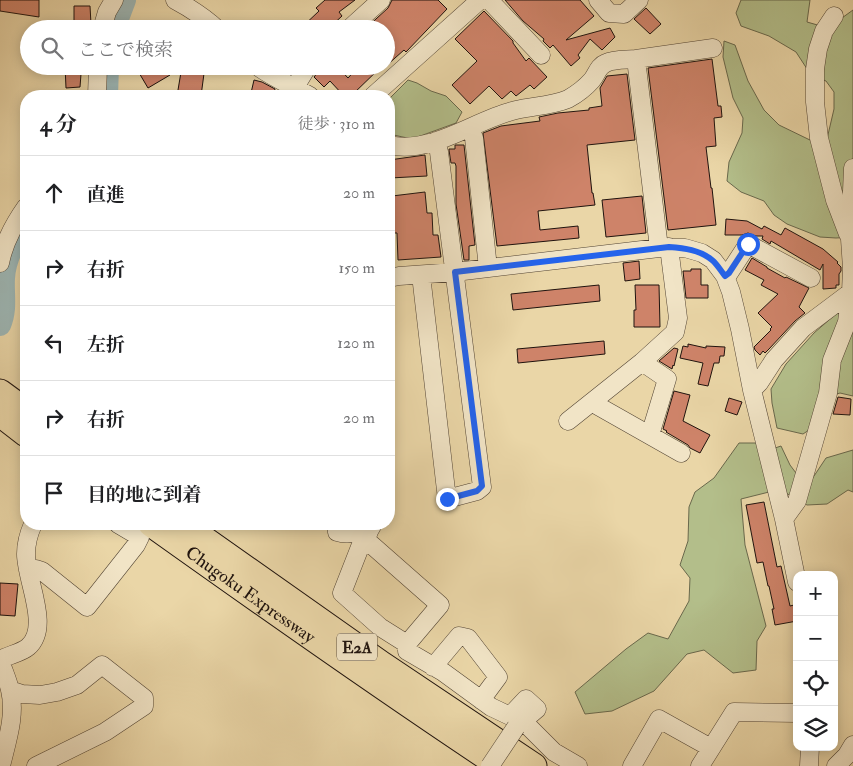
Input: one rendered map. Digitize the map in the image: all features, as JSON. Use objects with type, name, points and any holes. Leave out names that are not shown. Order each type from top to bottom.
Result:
[{"type":"highway","points":[[0,392],[20,407]]},
{"type":"highway","points":[[0,414],[20,429]]},
{"type":"highway","name":"Chugoku Expressway","points":[[158,530],[374,681],[500,766]]},
{"type":"highway","name":"Chugoku Expressway","points":[[192,530],[383,665],[534,766]]},
{"type":"street","points":[[105,20],[114,0]]},
{"type":"street","points":[[174,0],[207,20]]},
{"type":"street","points":[[359,20],[381,0]]},
{"type":"street","points":[[380,90],[480,0]]},
{"type":"street","points":[[489,0],[541,55]]},
{"type":"street","points":[[598,0],[609,13],[624,14],[639,0]]},
{"type":"street","points":[[834,16],[824,30],[818,49],[815,69],[815,102],[819,138],[835,200],[850,239]]},
{"type":"street","points":[[395,146],[412,147],[436,141],[470,128],[494,116],[516,110],[549,105],[568,99],[583,90],[603,64],[612,60],[636,59],[713,48]]},
{"type":"street","points":[[568,421],[642,362],[675,332],[678,318],[664,247],[636,59]]},
{"type":"street","points":[[97,90],[98,75]]},
{"type":"street","points":[[271,75],[298,90]]},
{"type":"street","points":[[302,90],[305,75]]},
{"type":"street","points":[[470,128],[474,138],[488,268]]},
{"type":"street","points":[[421,275],[447,499],[477,491],[482,486],[439,152],[436,141]]},
{"type":"street","points":[[784,519],[797,501],[800,492],[828,394],[832,360],[847,322],[852,268],[850,239],[853,168]]},
{"type":"street","points":[[0,263],[13,225],[20,215]]},
{"type":"street","points":[[725,276],[748,244],[811,278]]},
{"type":"street","points":[[395,277],[455,272],[664,247],[684,248],[713,260],[725,276],[733,301],[795,571]]},
{"type":"street","points":[[752,390],[759,383],[774,360],[803,328],[851,292]]},
{"type":"street","points":[[642,362],[667,380],[650,434]]},
{"type":"street","points":[[594,401],[598,406],[681,453]]},
{"type":"street","points":[[1,766],[10,728],[12,710],[10,690],[0,660],[27,648],[36,637],[39,621],[26,553],[30,530]]},
{"type":"street","points":[[28,570],[36,569],[42,571],[87,607],[136,545],[140,537],[128,530]]},
{"type":"street","points":[[337,530],[337,532],[345,534],[360,531],[369,532],[440,605],[407,644],[407,651],[433,666],[491,707],[510,716],[526,699],[537,709],[520,723],[490,766]]},
{"type":"street","points":[[369,532],[360,547],[342,593],[380,627],[407,644]]},
{"type":"street","points":[[433,666],[459,636],[468,638],[498,677],[482,700]]},
{"type":"street","points":[[10,690],[22,694],[40,695],[57,692],[77,685],[102,665],[144,698],[144,706],[105,732],[36,766]]},
{"type":"street","points":[[700,766],[734,712],[793,713]]},
{"type":"street","points":[[632,766],[659,719],[711,748]]},
{"type":"street","points":[[520,723],[529,727],[554,752],[578,766]]},
{"type":"street","points":[[836,766],[853,745]]},
{"type":"street","points":[[809,766],[810,751]]},
{"type":"green space","points":[[741,0],[810,0],[807,22],[828,28],[853,10],[853,237],[820,237],[787,224],[774,215],[764,201],[741,192],[727,181],[729,162],[742,133],[743,118],[733,98],[723,57],[724,41],[735,45],[748,81],[764,110],[779,125],[812,141],[827,139],[834,109],[834,92],[826,81],[811,75],[796,52],[769,36],[741,26],[736,13]]},
{"type":"green space","points":[[408,80],[446,96],[462,112],[456,123],[412,139],[395,135],[395,93]]},
{"type":"green space","points":[[853,296],[853,396],[840,393],[822,399],[812,428],[803,434],[777,428],[771,389],[786,364],[814,333],[845,306]]},
{"type":"green space","points":[[739,443],[758,443],[769,492],[741,499],[745,545],[766,626],[757,641],[756,670],[733,673],[704,650],[687,654],[654,691],[612,711],[585,714],[575,692],[648,633],[668,639],[689,601],[690,578],[680,565],[688,541],[689,507],[695,492],[714,478]]},
{"type":"green space","points":[[781,446],[790,465],[799,477],[812,479],[826,458],[853,450],[853,492],[848,490],[827,504],[807,505],[784,492],[772,449]]},
{"type":"building","points":[[0,0],[39,0],[39,17],[0,11]]},
{"type":"building","points":[[325,0],[355,0],[339,12],[342,16],[338,20],[310,20],[319,11],[316,8]]},
{"type":"building","points":[[392,0],[438,0],[447,9],[406,52],[404,50],[395,58],[395,20],[375,20],[388,8]]},
{"type":"building","points":[[505,0],[580,0],[594,16],[566,40],[610,28],[615,37],[602,50],[590,39],[578,55],[580,58],[571,66],[553,45],[550,48],[543,41],[544,39],[523,21]]},
{"type":"building","points":[[74,6],[90,6],[91,20],[74,20]]},
{"type":"building","points":[[646,8],[661,24],[650,34],[634,19]]},
{"type":"building","points":[[484,11],[513,41],[526,61],[529,58],[547,77],[534,89],[530,85],[516,96],[511,91],[502,99],[489,86],[470,104],[452,85],[477,61],[455,39]]},
{"type":"building","points":[[712,59],[718,106],[721,106],[722,117],[714,118],[716,146],[706,147],[716,225],[668,230],[648,68]]},
{"type":"building","points":[[627,74],[635,140],[587,145],[595,205],[538,211],[540,230],[578,226],[579,238],[497,246],[483,133],[501,126],[540,121],[539,117],[589,110],[589,108],[602,106],[600,88],[607,76]]},
{"type":"building","points":[[65,75],[81,75],[80,87],[66,88]]},
{"type":"building","points":[[140,75],[170,75],[148,88]]},
{"type":"building","points":[[180,75],[204,75],[202,90],[178,90]]},
{"type":"building","points":[[316,75],[345,75],[348,78],[351,75],[373,75],[357,90],[338,90],[330,81],[324,87],[314,77]]},
{"type":"building","points":[[254,80],[275,89],[275,90],[252,90]]},
{"type":"building","points":[[455,145],[464,145],[475,245],[469,246],[469,260],[464,260],[456,204],[456,166],[455,163],[451,163],[449,150],[455,149]]},
{"type":"building","points":[[425,155],[427,176],[395,178],[395,159]]},
{"type":"building","points":[[425,192],[427,213],[432,213],[433,235],[438,235],[441,257],[398,260],[397,233],[395,233],[395,196]]},
{"type":"building","points":[[642,196],[646,233],[606,237],[602,200]]},
{"type":"building","points":[[726,219],[747,221],[762,229],[764,226],[781,235],[785,228],[823,249],[841,267],[839,285],[836,285],[836,288],[823,289],[823,264],[820,270],[771,241],[770,244],[762,239],[763,236],[748,233],[725,235]]},
{"type":"building","points":[[752,258],[785,278],[809,288],[799,307],[805,313],[765,353],[763,351],[760,355],[754,347],[772,327],[758,313],[778,294],[761,285],[764,280],[745,270]]},
{"type":"building","points":[[639,261],[640,279],[625,281],[623,263]]},
{"type":"building","points":[[691,269],[701,269],[701,285],[708,285],[708,298],[686,298],[683,271],[691,271]]},
{"type":"building","points":[[599,285],[600,301],[513,310],[511,294]]},
{"type":"building","points":[[635,285],[659,285],[660,327],[634,327],[634,310],[636,310]]},
{"type":"building","points":[[604,341],[605,354],[518,363],[517,349]]},
{"type":"building","points":[[688,344],[706,348],[706,346],[725,347],[724,356],[720,356],[719,363],[714,363],[708,386],[698,384],[703,363],[680,358],[683,346],[688,347]]},
{"type":"building","points":[[674,348],[678,349],[672,369],[659,361]]},
{"type":"building","points":[[674,391],[690,395],[683,421],[710,435],[700,453],[663,429]]},
{"type":"building","points":[[838,397],[851,399],[850,415],[833,414]]},
{"type":"building","points":[[729,398],[742,402],[737,415],[725,411]]},
{"type":"building","points":[[764,502],[777,567],[781,566],[790,606],[793,605],[793,622],[775,625],[769,586],[763,562],[757,563],[746,505]]},
{"type":"building","points":[[0,583],[18,584],[15,616],[0,615]]},
{"type":"waterway","points":[[117,20],[125,0]]},
{"type":"waterway","points":[[107,90],[108,75]]},
{"type":"waterway","points":[[0,325],[4,307],[6,263],[20,233]]},
{"type":"route","points":[[447,499],[477,491],[482,486],[455,272],[669,247],[684,248],[702,254],[713,260],[725,276],[748,244]]}]
